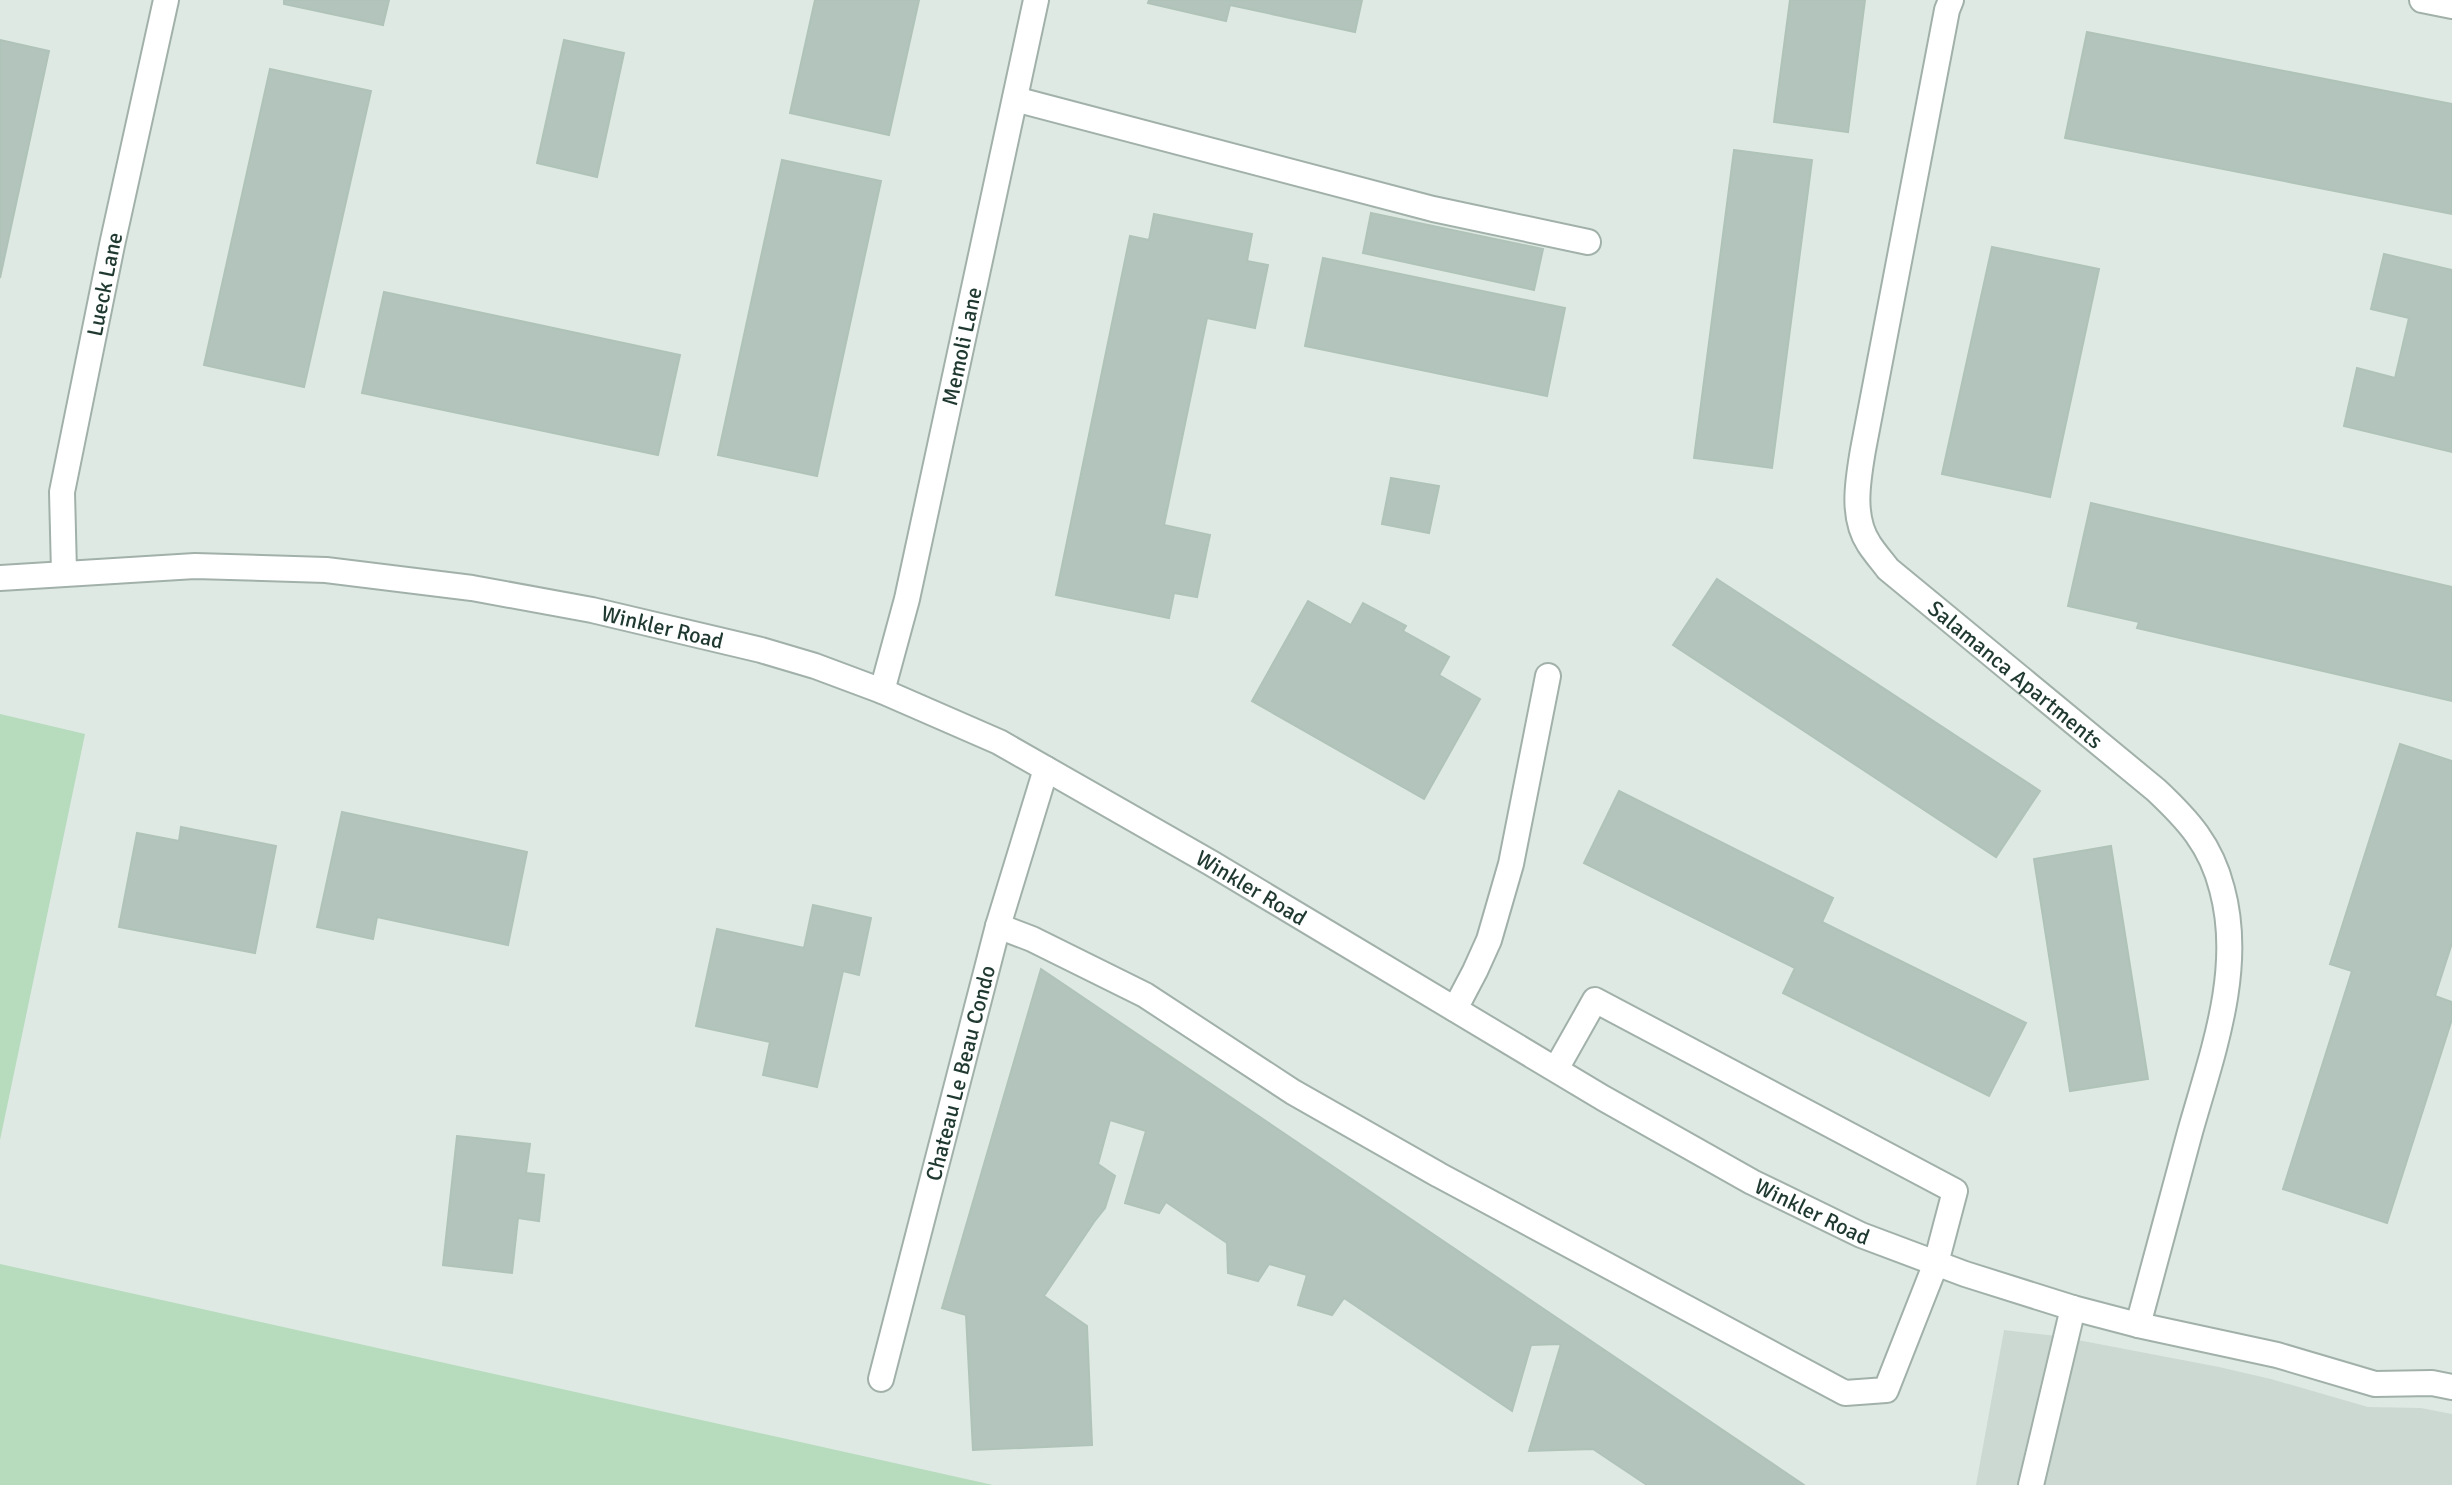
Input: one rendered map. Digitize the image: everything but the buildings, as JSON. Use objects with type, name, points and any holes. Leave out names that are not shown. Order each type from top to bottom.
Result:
[{"type":"street","name":"Lueck Lane","points":[[64,572],[62,492],[166,0]]},
{"type":"street","name":"Memoli Lane","points":[[882,691],[907,599],[1036,0]]},
{"type":"street","name":"Salamanca Apartments","points":[[1951,0],[1863,450],[1858,478],[1858,511],[1867,541],[1888,569],[2156,790],[2188,821],[2207,849],[2222,888],[2229,924],[2230,964],[2220,1024],[2138,1325]]},
{"type":"street","points":[[2422,0],[2452,6]]},
{"type":"street","points":[[1015,99],[1433,209],[1588,242]]},
{"type":"street","name":"Winkler Road","points":[[0,578],[195,566],[312,570],[472,588],[592,610],[815,666],[882,691],[999,742],[1211,863],[1752,1182],[1861,1235],[2073,1308],[2138,1325],[2277,1355],[2375,1384],[2432,1383],[2452,1387]]},
{"type":"street","points":[[1455,1009],[1489,940],[1511,864],[1548,676]]},
{"type":"street","name":"Chateau Le Beau Condo","points":[[881,1379],[998,926],[1046,769]]},
{"type":"street","points":[[998,926],[1032,939],[1145,995],[1293,1092],[1412,1160],[1845,1393],[1886,1390],[1936,1263],[1955,1191],[1595,1000],[1556,1069]]},
{"type":"street","points":[[2031,1485],[2073,1308]]},
{"type":"shaded area","points":[[2004,1330],[2057,1336],[2219,1367],[2368,1407],[2421,1408],[2452,1414],[2452,1485],[1976,1485]]},
{"type":"green space","points":[[0,714],[85,734],[0,1140]]},
{"type":"green space","points":[[0,1264],[993,1485],[0,1485]]}]
